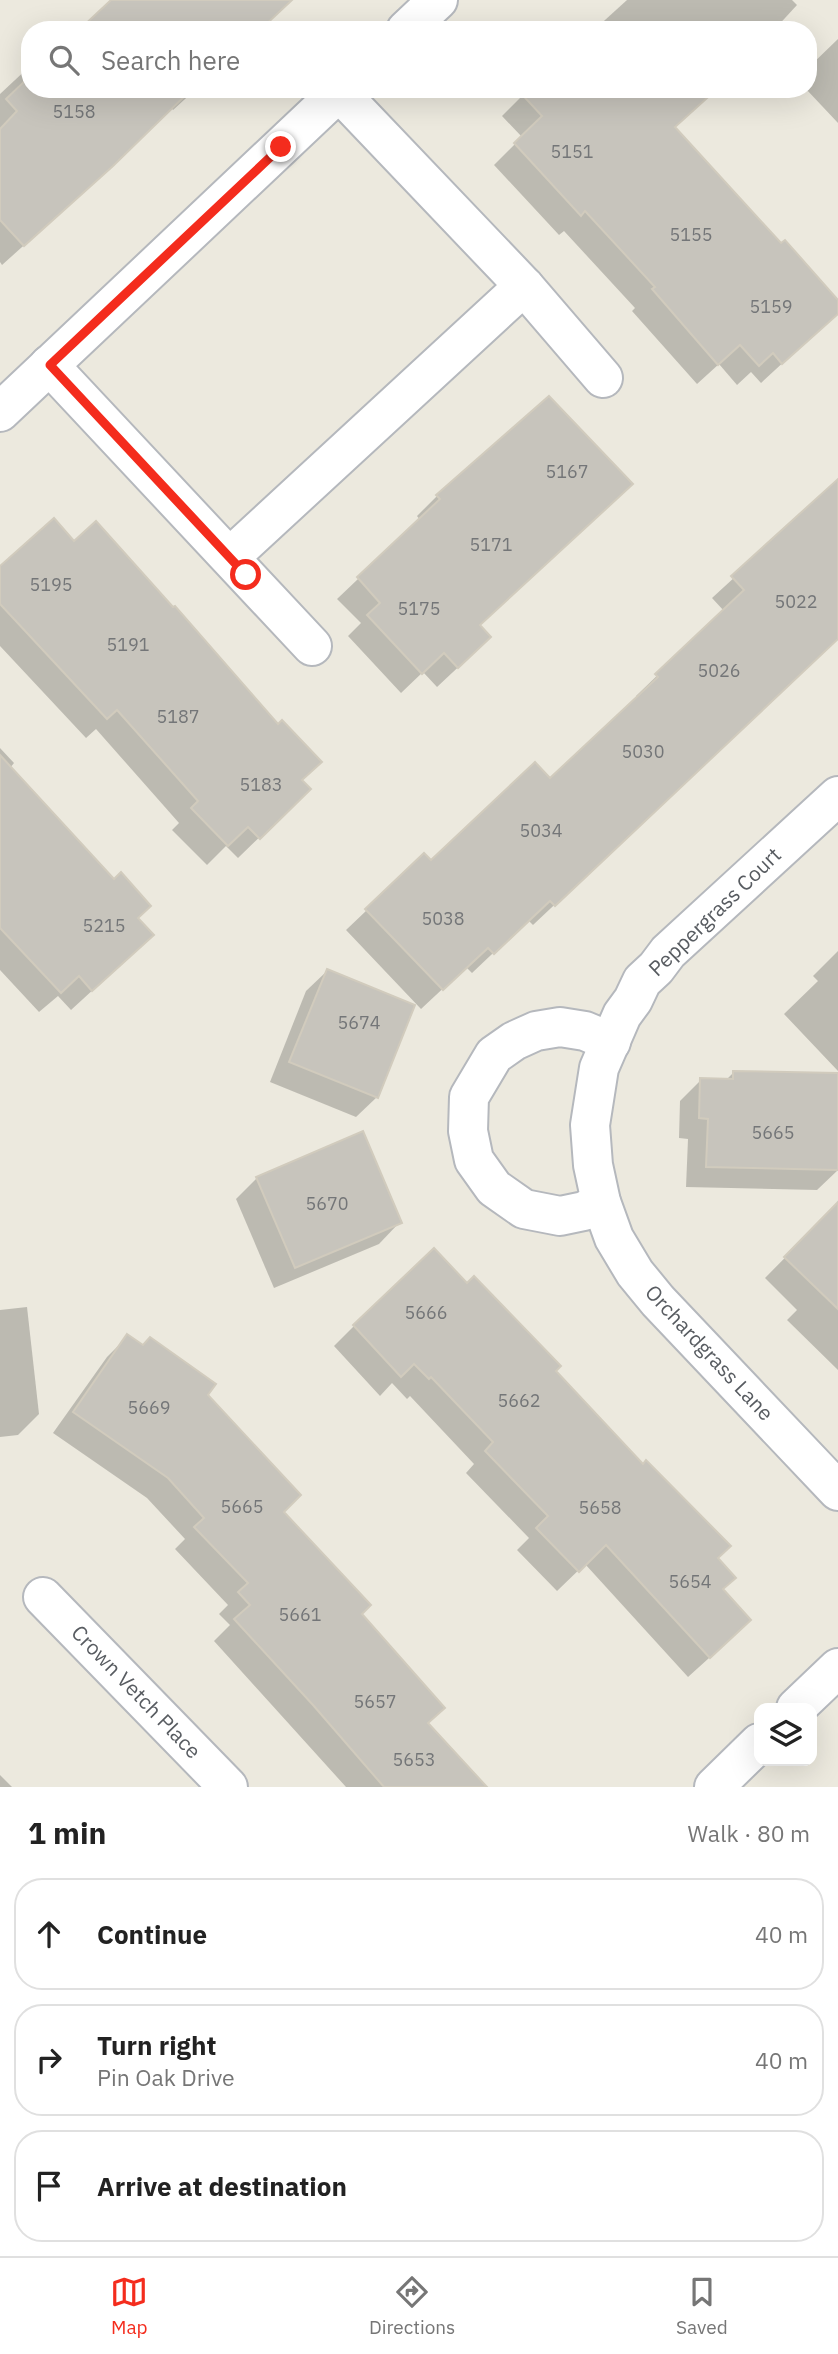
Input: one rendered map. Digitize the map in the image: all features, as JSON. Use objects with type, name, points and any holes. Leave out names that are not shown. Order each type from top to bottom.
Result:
[{"type":"street","points":[[416,21],[438,0]]},
{"type":"street","points":[[0,412],[334,98]]},
{"type":"street","points":[[348,98],[524,286],[604,377]]},
{"type":"street","points":[[230,557],[524,286]]},
{"type":"street","points":[[50,365],[312,646]]},
{"type":"street","name":"Peppergrass Court","points":[[590,1125],[599,1068],[622,1015],[642,981],[668,952],[838,796]]},
{"type":"street","points":[[601,1202],[584,1211],[560,1216],[524,1209],[494,1188],[474,1160],[468,1131],[469,1097],[494,1055],[514,1041],[536,1031],[560,1027],[585,1031],[611,1042]]},
{"type":"street","name":"Orchardgrass Lane","points":[[590,1125],[593,1165],[601,1202],[619,1247],[648,1289],[838,1491]]},
{"type":"street","name":"Crown Vetch Place","points":[[43,1597],[228,1787]]},
{"type":"street","points":[[801,1703],[838,1668]]},
{"type":"street","points":[[714,1787],[754,1748]]},
{"type":"building","points":[[111,0],[292,0],[270,21],[89,21]]},
{"type":"building","points":[[21,85],[21,98],[183,98],[113,166],[24,246],[0,220],[0,129],[17,111],[6,99]]},
{"type":"building","points":[[525,98],[707,98],[675,127],[781,243],[785,240],[838,300],[838,314],[782,364],[773,353],[759,366],[740,345],[718,365],[652,289],[655,287],[585,211],[581,216],[514,143],[542,116]]},
{"type":"building","points":[[549,396],[633,484],[480,625],[491,637],[458,668],[444,653],[422,674],[367,615],[380,603],[357,577],[440,499],[436,495]]},
{"type":"building","points":[[838,479],[838,639],[555,906],[550,901],[494,954],[488,948],[443,990],[365,909],[424,853],[431,860],[535,762],[550,778],[658,677],[655,674],[744,590],[731,576]]},
{"type":"building","points":[[54,518],[74,541],[96,521],[278,724],[282,720],[322,762],[302,780],[311,789],[260,839],[248,827],[228,846],[191,808],[198,801],[117,710],[107,719],[0,604],[0,566]]},
{"type":"building","points":[[0,755],[114,879],[121,872],[151,906],[138,918],[154,935],[92,991],[79,976],[61,993],[0,928]]},
{"type":"building","points":[[327,969],[415,1005],[378,1098],[289,1062]]},
{"type":"building","points":[[733,1071],[838,1073],[838,1170],[706,1167],[708,1119],[699,1118],[700,1078],[733,1079]]},
{"type":"building","points":[[363,1131],[402,1223],[295,1268],[256,1177]]},
{"type":"building","points":[[838,1202],[838,1309],[784,1257]]},
{"type":"building","points":[[434,1248],[467,1283],[474,1276],[561,1366],[556,1371],[643,1464],[646,1460],[731,1546],[718,1558],[736,1578],[723,1589],[751,1620],[710,1658],[606,1545],[579,1572],[536,1528],[548,1516],[485,1451],[493,1442],[431,1377],[429,1379],[414,1364],[401,1377],[353,1325]]},
{"type":"building","points":[[127,1334],[143,1345],[150,1337],[216,1384],[208,1395],[301,1495],[284,1512],[371,1605],[362,1614],[445,1708],[428,1723],[487,1787],[384,1787],[234,1619],[250,1605],[238,1592],[248,1583],[194,1527],[204,1518],[168,1478],[73,1412]]},
{"type":"route","points":[[246,575],[50,365],[281,147]]}]
